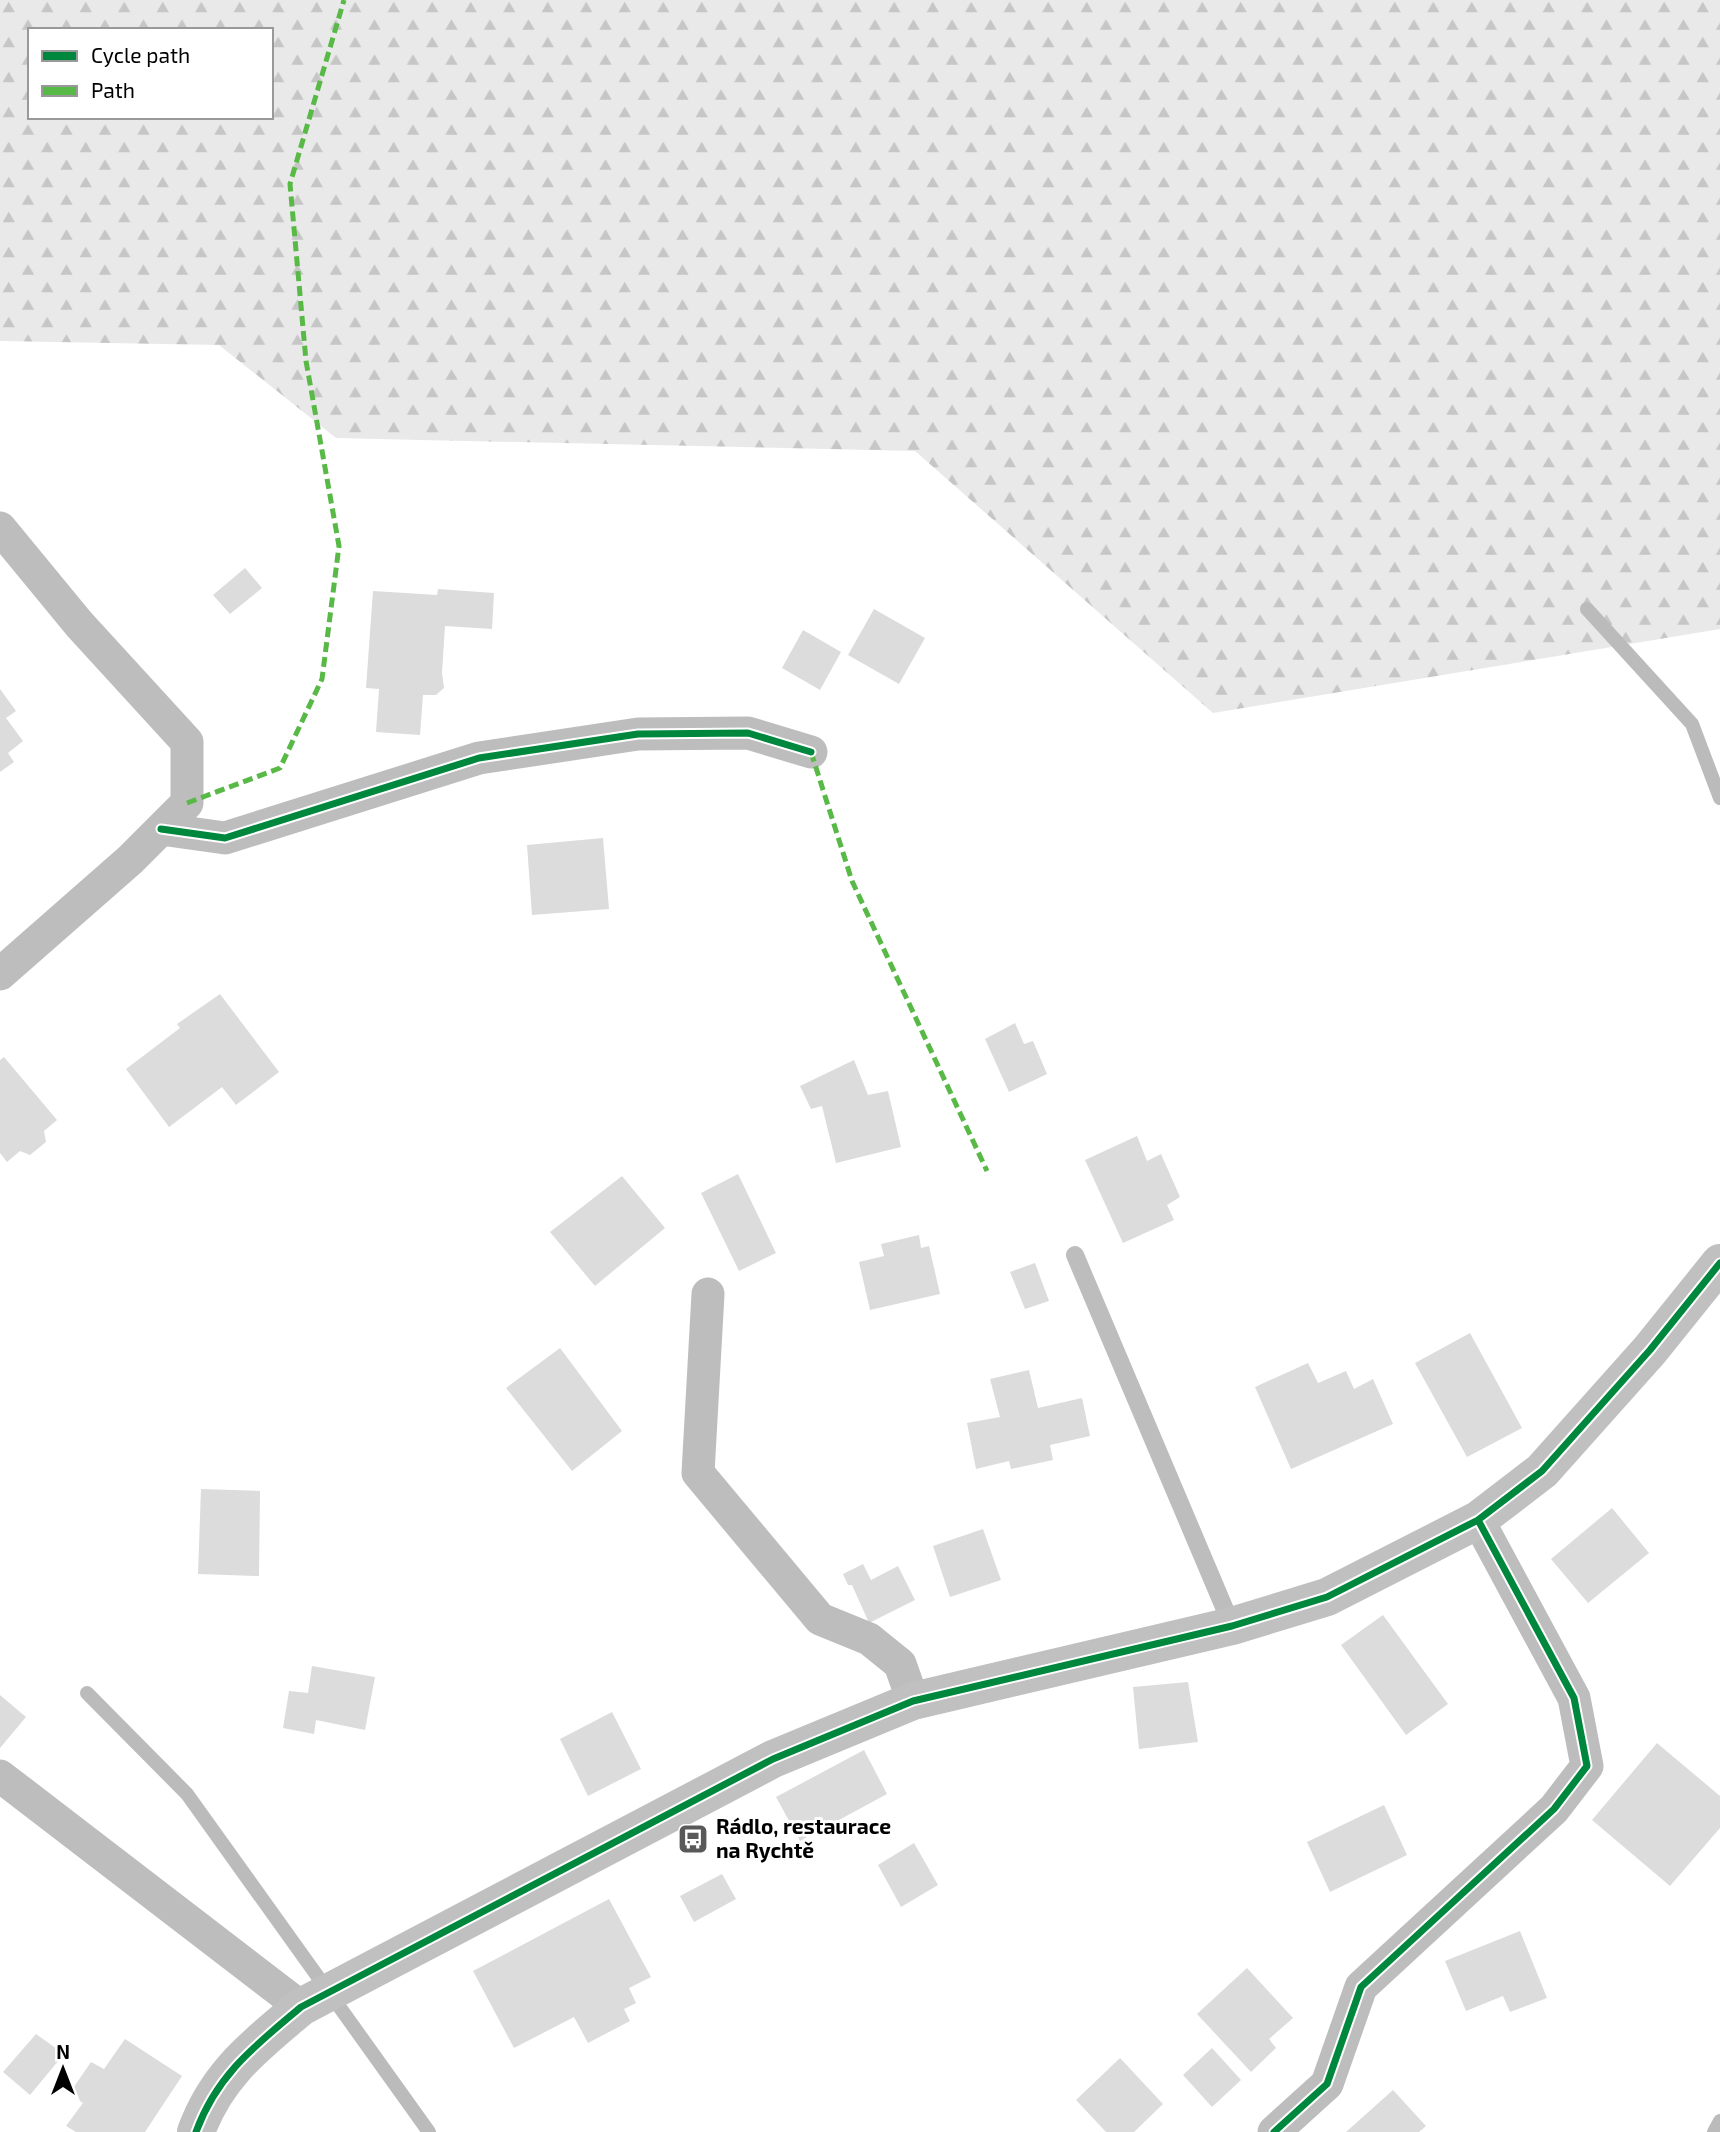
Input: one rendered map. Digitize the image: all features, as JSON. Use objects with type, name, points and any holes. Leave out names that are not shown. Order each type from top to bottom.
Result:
[{"type":"street","points":[[0,528],[79,624],[187,742],[187,803],[0,974]]},
{"type":"street","points":[[161,829],[225,838],[479,758],[638,734],[748,733],[811,752]]},
{"type":"street","points":[[196,2132],[201,2117],[237,2061],[301,2007],[773,1759],[913,1702],[1232,1626],[1327,1597],[1478,1520],[1542,1471],[1650,1350],[1720,1263]]},
{"type":"street","points":[[708,1294],[698,1473],[820,1619],[869,1639],[900,1664],[913,1702]]},
{"type":"street","points":[[1274,2132],[1326,2084],[1361,1987],[1554,1810],[1587,1766],[1574,1698],[1478,1520]]},
{"type":"street","points":[[0,1776],[301,2007]]},
{"type":"lane","points":[[1075,1255],[1232,1626]]},
{"type":"green space","points":[[0,0],[1720,0],[1720,629],[1213,713],[915,451],[336,438],[219,345],[0,341]]},
{"type":"building","points":[[245,568],[262,588],[230,614],[213,595]]},
{"type":"building","points":[[438,589],[494,593],[492,629],[445,626],[442,673],[444,688],[436,695],[423,695],[420,735],[376,732],[379,689],[366,688],[373,591],[437,595]]},
{"type":"building","points":[[874,609],[925,638],[899,684],[848,655]]},
{"type":"building","points":[[803,630],[841,652],[820,690],[782,668]]},
{"type":"building","points":[[0,689],[16,711],[6,718],[23,741],[8,753],[14,762],[0,772]]},
{"type":"building","points":[[603,838],[609,909],[532,915],[527,845]]},
{"type":"building","points":[[220,994],[279,1072],[236,1105],[222,1087],[169,1127],[126,1069],[180,1028],[177,1024]]},
{"type":"building","points":[[1015,1023],[1024,1044],[1033,1041],[1047,1074],[1009,1092],[985,1039]]},
{"type":"building","points":[[4,1057],[57,1120],[44,1131],[46,1142],[30,1155],[20,1151],[7,1162],[0,1153],[0,1060]]},
{"type":"building","points":[[854,1060],[868,1095],[888,1091],[901,1147],[836,1163],[822,1106],[811,1109],[800,1086]]},
{"type":"building","points":[[1137,1136],[1147,1161],[1161,1154],[1180,1197],[1167,1205],[1174,1220],[1123,1243],[1085,1160]]},
{"type":"building","points":[[738,1174],[776,1253],[739,1271],[701,1193]]},
{"type":"building","points":[[622,1176],[665,1228],[595,1286],[550,1232]]},
{"type":"building","points":[[919,1235],[921,1248],[929,1246],[940,1294],[870,1310],[859,1262],[884,1256],[881,1244]]},
{"type":"building","points":[[1035,1263],[1049,1301],[1025,1309],[1010,1272]]},
{"type":"building","points":[[1470,1333],[1522,1428],[1467,1457],[1415,1363]]},
{"type":"building","points":[[560,1348],[622,1431],[572,1471],[506,1388]]},
{"type":"building","points":[[1308,1363],[1318,1383],[1346,1371],[1354,1389],[1373,1379],[1393,1424],[1291,1469],[1255,1387]]},
{"type":"building","points":[[1029,1370],[1038,1408],[1082,1398],[1090,1436],[1050,1445],[1053,1460],[1011,1469],[1009,1461],[976,1469],[967,1423],[1000,1417],[990,1379]]},
{"type":"building","points":[[201,1489],[260,1491],[259,1576],[198,1574]]},
{"type":"building","points":[[1612,1508],[1649,1553],[1588,1603],[1551,1559]]},
{"type":"building","points":[[983,1529],[1001,1580],[950,1597],[933,1546]]},
{"type":"building","points":[[863,1564],[871,1580],[898,1566],[915,1600],[869,1623],[852,1585],[848,1585],[843,1574]]},
{"type":"building","points":[[1383,1615],[1448,1704],[1406,1735],[1341,1645]]},
{"type":"building","points":[[312,1666],[375,1677],[365,1730],[316,1720],[314,1734],[283,1728],[289,1691],[308,1693]]},
{"type":"building","points":[[1188,1682],[1198,1742],[1139,1749],[1133,1687]]},
{"type":"building","points":[[0,1695],[26,1717],[0,1748]]},
{"type":"building","points":[[612,1712],[641,1769],[588,1796],[560,1739]]},
{"type":"building","points":[[1657,1743],[1720,1796],[1720,1828],[1670,1886],[1592,1820]]},
{"type":"building","points":[[864,1750],[887,1794],[800,1841],[776,1797]]},
{"type":"building","points":[[1384,1805],[1407,1855],[1330,1892],[1307,1842]]},
{"type":"building","points":[[914,1843],[938,1885],[901,1907],[878,1865]]},
{"type":"building","points":[[722,1874],[736,1899],[694,1922],[680,1896]]},
{"type":"building","points":[[609,1899],[651,1977],[629,1988],[636,2003],[624,2009],[630,2021],[588,2043],[574,2017],[514,2048],[473,1971]]},
{"type":"building","points":[[1520,1931],[1547,1998],[1510,2012],[1503,1996],[1466,2011],[1445,1961]]},
{"type":"building","points":[[1247,1968],[1293,2018],[1269,2039],[1276,2048],[1251,2072],[1197,2014]]},
{"type":"building","points":[[36,2034],[64,2054],[30,2095],[3,2072]]},
{"type":"building","points":[[125,2039],[182,2076],[145,2132],[76,2132],[66,2126],[83,2103],[69,2094],[91,2062],[104,2069]]},
{"type":"building","points":[[1212,2048],[1241,2080],[1212,2107],[1183,2075]]},
{"type":"building","points":[[1120,2058],[1163,2104],[1134,2132],[1106,2132],[1076,2100]]},
{"type":"building","points":[[1393,2090],[1426,2126],[1419,2132],[1346,2132]]},
{"type":"waterway","points":[[1587,609],[1692,724],[1720,798]]},
{"type":"waterway","points":[[87,1693],[187,1794],[429,2132]]},
{"type":"waterway","points":[[1714,2132],[1720,2121]]},
{"type":"marked path","points":[[187,803],[280,768],[322,679],[339,546],[306,361],[290,184],[344,0]]},
{"type":"marked path","points":[[811,752],[852,881],[987,1171]]},
{"type":"cycle path","points":[[161,829],[225,838],[479,758],[638,734],[748,733],[811,752]]},
{"type":"cycle path","points":[[196,2132],[215,2093],[227,2077],[254,2048],[301,2007],[773,1759],[913,1701],[1232,1626],[1327,1597],[1478,1520],[1542,1471],[1650,1350],[1720,1263]]},
{"type":"cycle path","points":[[1274,2132],[1327,2084],[1361,1987],[1554,1809],[1587,1766],[1574,1698],[1478,1520]]},
{"type":"place","name":"Rádlo, restaurace na Rychtě","points":[[693,1839]]}]
